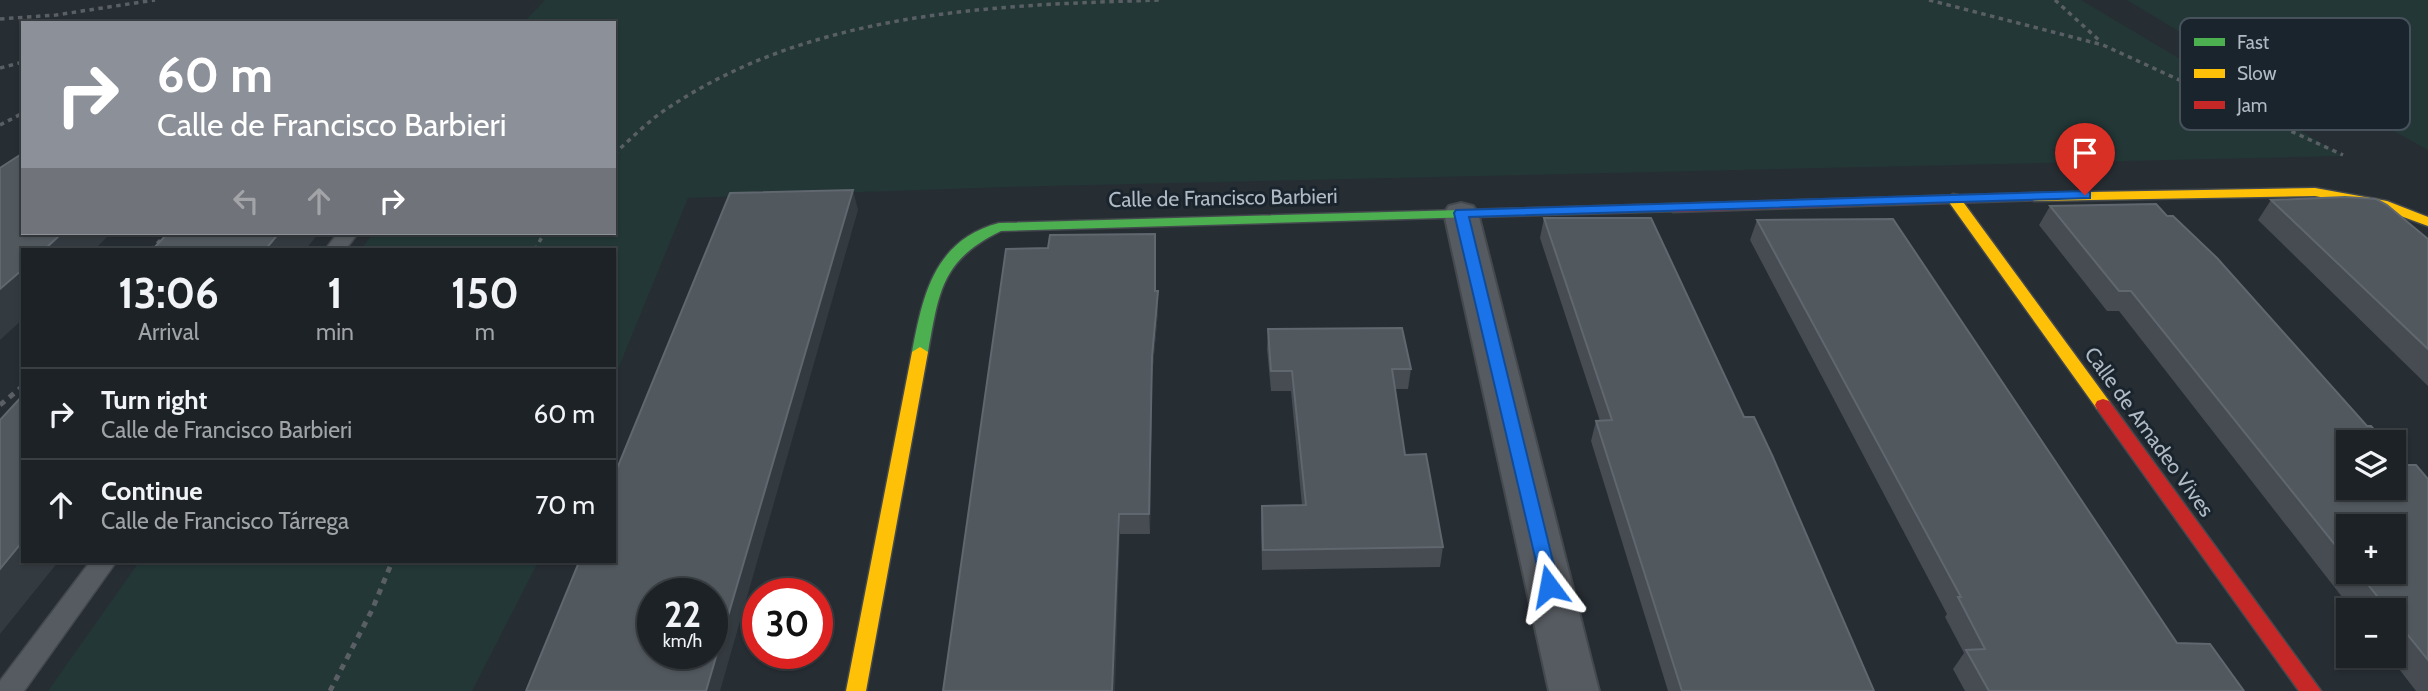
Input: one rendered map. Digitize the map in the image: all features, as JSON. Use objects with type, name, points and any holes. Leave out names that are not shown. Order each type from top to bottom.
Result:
[{"type":"street","name":"Calle de Francisco Barbieri","points":[[856,691],[933,284],[941,267],[956,249],[972,237],[999,227],[1027,224],[1953,198],[2326,191],[2360,196],[2428,222]]},
{"type":"street","name":"Calle de Amadeo Vives","points":[[1953,198],[2311,691]]},
{"type":"street","points":[[1461,213],[1574,691]]},
{"type":"lane","points":[[8,691],[103,563]]},
{"type":"path","points":[[0,19],[56,15],[155,0]]},
{"type":"path","points":[[616,152],[633,134],[718,76],[832,34],[935,13],[1055,3],[1162,0]]},
{"type":"path","points":[[1929,0],[2104,45],[2180,80]]},
{"type":"path","points":[[2055,0],[2104,45]]},
{"type":"path","points":[[0,68],[21,63]]},
{"type":"path","points":[[0,125],[21,114]]},
{"type":"path","points":[[153,248],[165,235]]},
{"type":"path","points":[[0,405],[21,388]]},
{"type":"path","points":[[330,691],[372,610],[392,563]]},
{"type":"green space","points":[[545,0],[2081,0],[2180,59],[2180,130],[2299,130],[2343,156],[1005,187],[688,198],[616,374],[616,248],[362,248],[372,235],[616,235],[616,21],[525,21]]},
{"type":"green space","points":[[2127,0],[2428,0],[2428,150],[2392,130],[2410,130],[2410,18],[2180,18],[2180,32]]},
{"type":"green space","points":[[138,563],[537,563],[472,691],[48,691]]},
{"type":"building","points":[[21,154],[21,235],[60,235],[46,248],[21,248],[21,271],[0,289],[0,168]]},
{"type":"building","points":[[853,190],[728,616],[728,578],[637,578],[637,669],[712,669],[706,691],[526,691],[579,563],[616,563],[616,471],[730,193]]},
{"type":"building","points":[[2345,197],[2376,199],[2428,239],[2428,349],[2271,200]]},
{"type":"building","points":[[2156,204],[2167,216],[2173,216],[2217,258],[2367,426],[2375,430],[2336,430],[2336,500],[2406,500],[2406,465],[2416,465],[2428,479],[2428,660],[2406,633],[2406,598],[2379,598],[2368,584],[2406,584],[2406,514],[2336,514],[2336,546],[2131,291],[2119,291],[2050,206]]},
{"type":"building","points":[[1544,218],[1651,218],[1744,417],[1754,417],[1772,455],[1874,691],[1682,691],[1596,421],[1612,420]]},
{"type":"building","points":[[1893,219],[2177,643],[2210,644],[2244,691],[1989,691],[1966,650],[1985,649],[1958,597],[1961,597],[1757,220]]},
{"type":"building","points":[[1155,234],[1155,291],[1158,291],[1152,357],[1149,514],[1119,514],[1112,691],[943,691],[1006,249],[1048,248],[1050,235]]},
{"type":"building","points":[[166,235],[277,235],[267,248],[154,248]]},
{"type":"building","points":[[1402,328],[1411,369],[1392,369],[1405,455],[1426,454],[1443,547],[1263,550],[1262,506],[1306,505],[1292,371],[1271,371],[1268,329]]},
{"type":"building","points":[[21,397],[21,543],[0,569],[0,420]]},
{"type":"traffic: fast","points":[[920,352],[933,292],[949,261],[977,237],[999,227],[1673,208]]},
{"type":"traffic: slow","points":[[2034,197],[2315,192],[2382,204],[2428,222]]},
{"type":"traffic: slow","points":[[1953,198],[2103,405]]},
{"type":"traffic: slow","points":[[856,691],[920,352]]},
{"type":"traffic: jam","points":[[1673,208],[2034,197]]},
{"type":"traffic: jam","points":[[2103,405],[2311,691]]},
{"type":"route","points":[[1549,586],[1461,213],[2085,195]]}]
